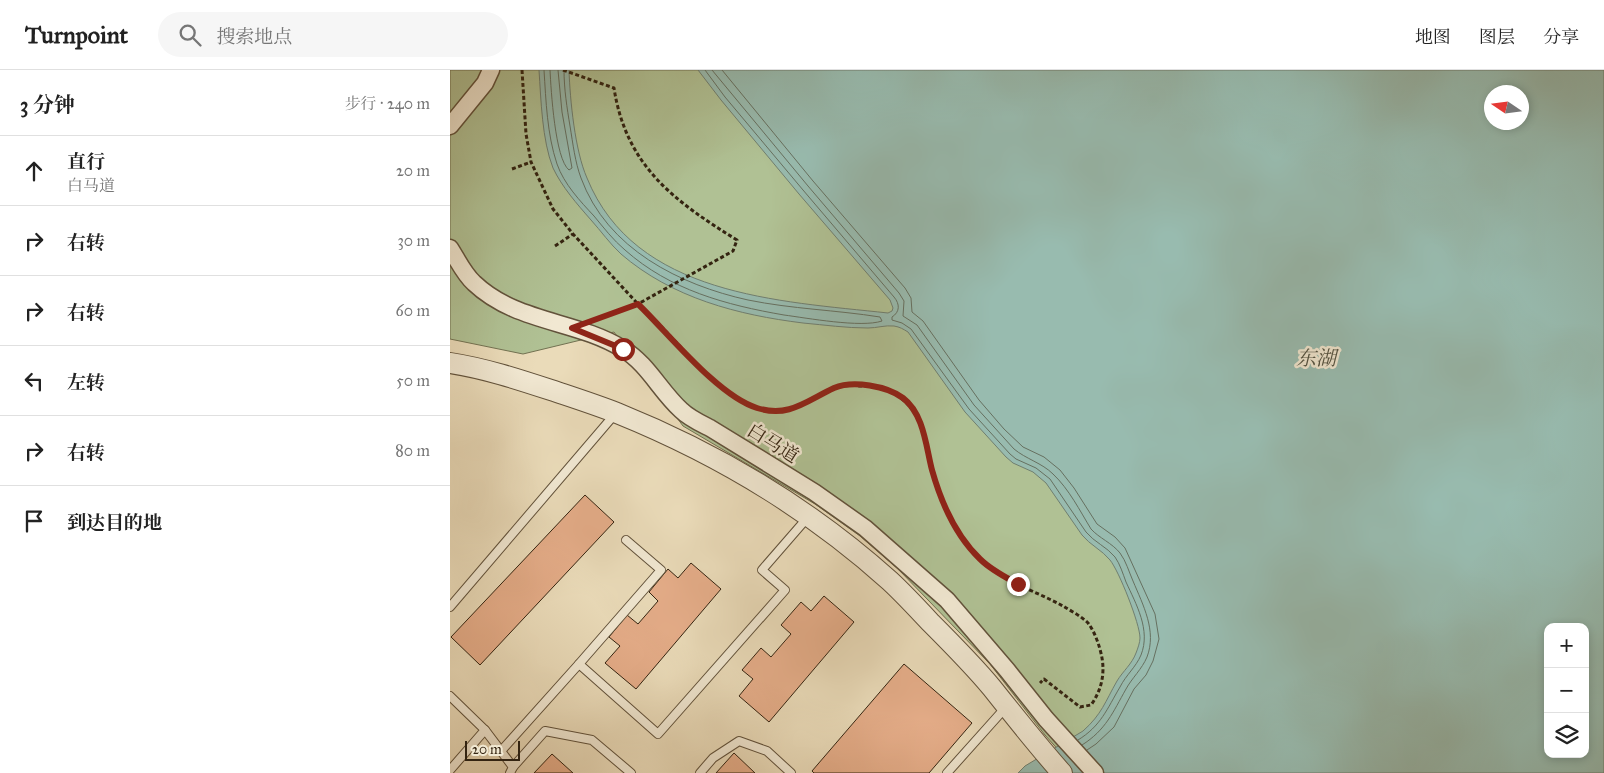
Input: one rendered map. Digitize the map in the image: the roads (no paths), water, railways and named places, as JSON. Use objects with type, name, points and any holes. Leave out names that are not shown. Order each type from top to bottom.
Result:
[{"type":"street","points":[[450,126],[485,83],[491,70]]},
{"type":"street","name":"白马道","points":[[450,248],[473,282],[504,306],[572,328],[623,349],[646,368],[680,409],[694,420],[814,492],[865,528],[947,600],[1046,719],[1095,773]]},
{"type":"street","points":[[450,363],[471,366],[516,378],[616,412],[676,439],[725,465],[773,492],[809,516],[891,582],[993,689],[1027,734],[1062,773]]},
{"type":"lane","points":[[450,607],[616,412]]},
{"type":"lane","points":[[579,664],[658,734],[785,590],[762,570],[809,516]]},
{"type":"lane","points":[[500,751],[579,664],[660,570],[626,540]]},
{"type":"lane","points":[[450,696],[485,730],[511,770],[545,731],[592,740],[631,773]]},
{"type":"lane","points":[[947,773],[1006,707]]},
{"type":"lane","points":[[450,770],[485,730]]},
{"type":"lane","points":[[700,773],[713,758],[739,741],[767,751],[791,773]]},
{"type":"water","name":"东湖","points":[[539,70],[569,70],[576,140],[587,178],[609,217],[639,247],[675,269],[715,285],[758,296],[888,313],[893,308],[890,300],[799,194],[698,70],[1604,70],[1604,773],[1018,773],[1025,766],[1083,731],[1089,725],[1099,713],[1136,653],[1140,638],[1137,621],[1110,560],[1082,535],[1046,483],[1033,472],[1013,463],[1006,457],[965,412],[908,332],[894,326],[860,328],[779,320],[730,309],[684,293],[662,282],[621,254],[570,195],[553,168],[546,145]]}]
